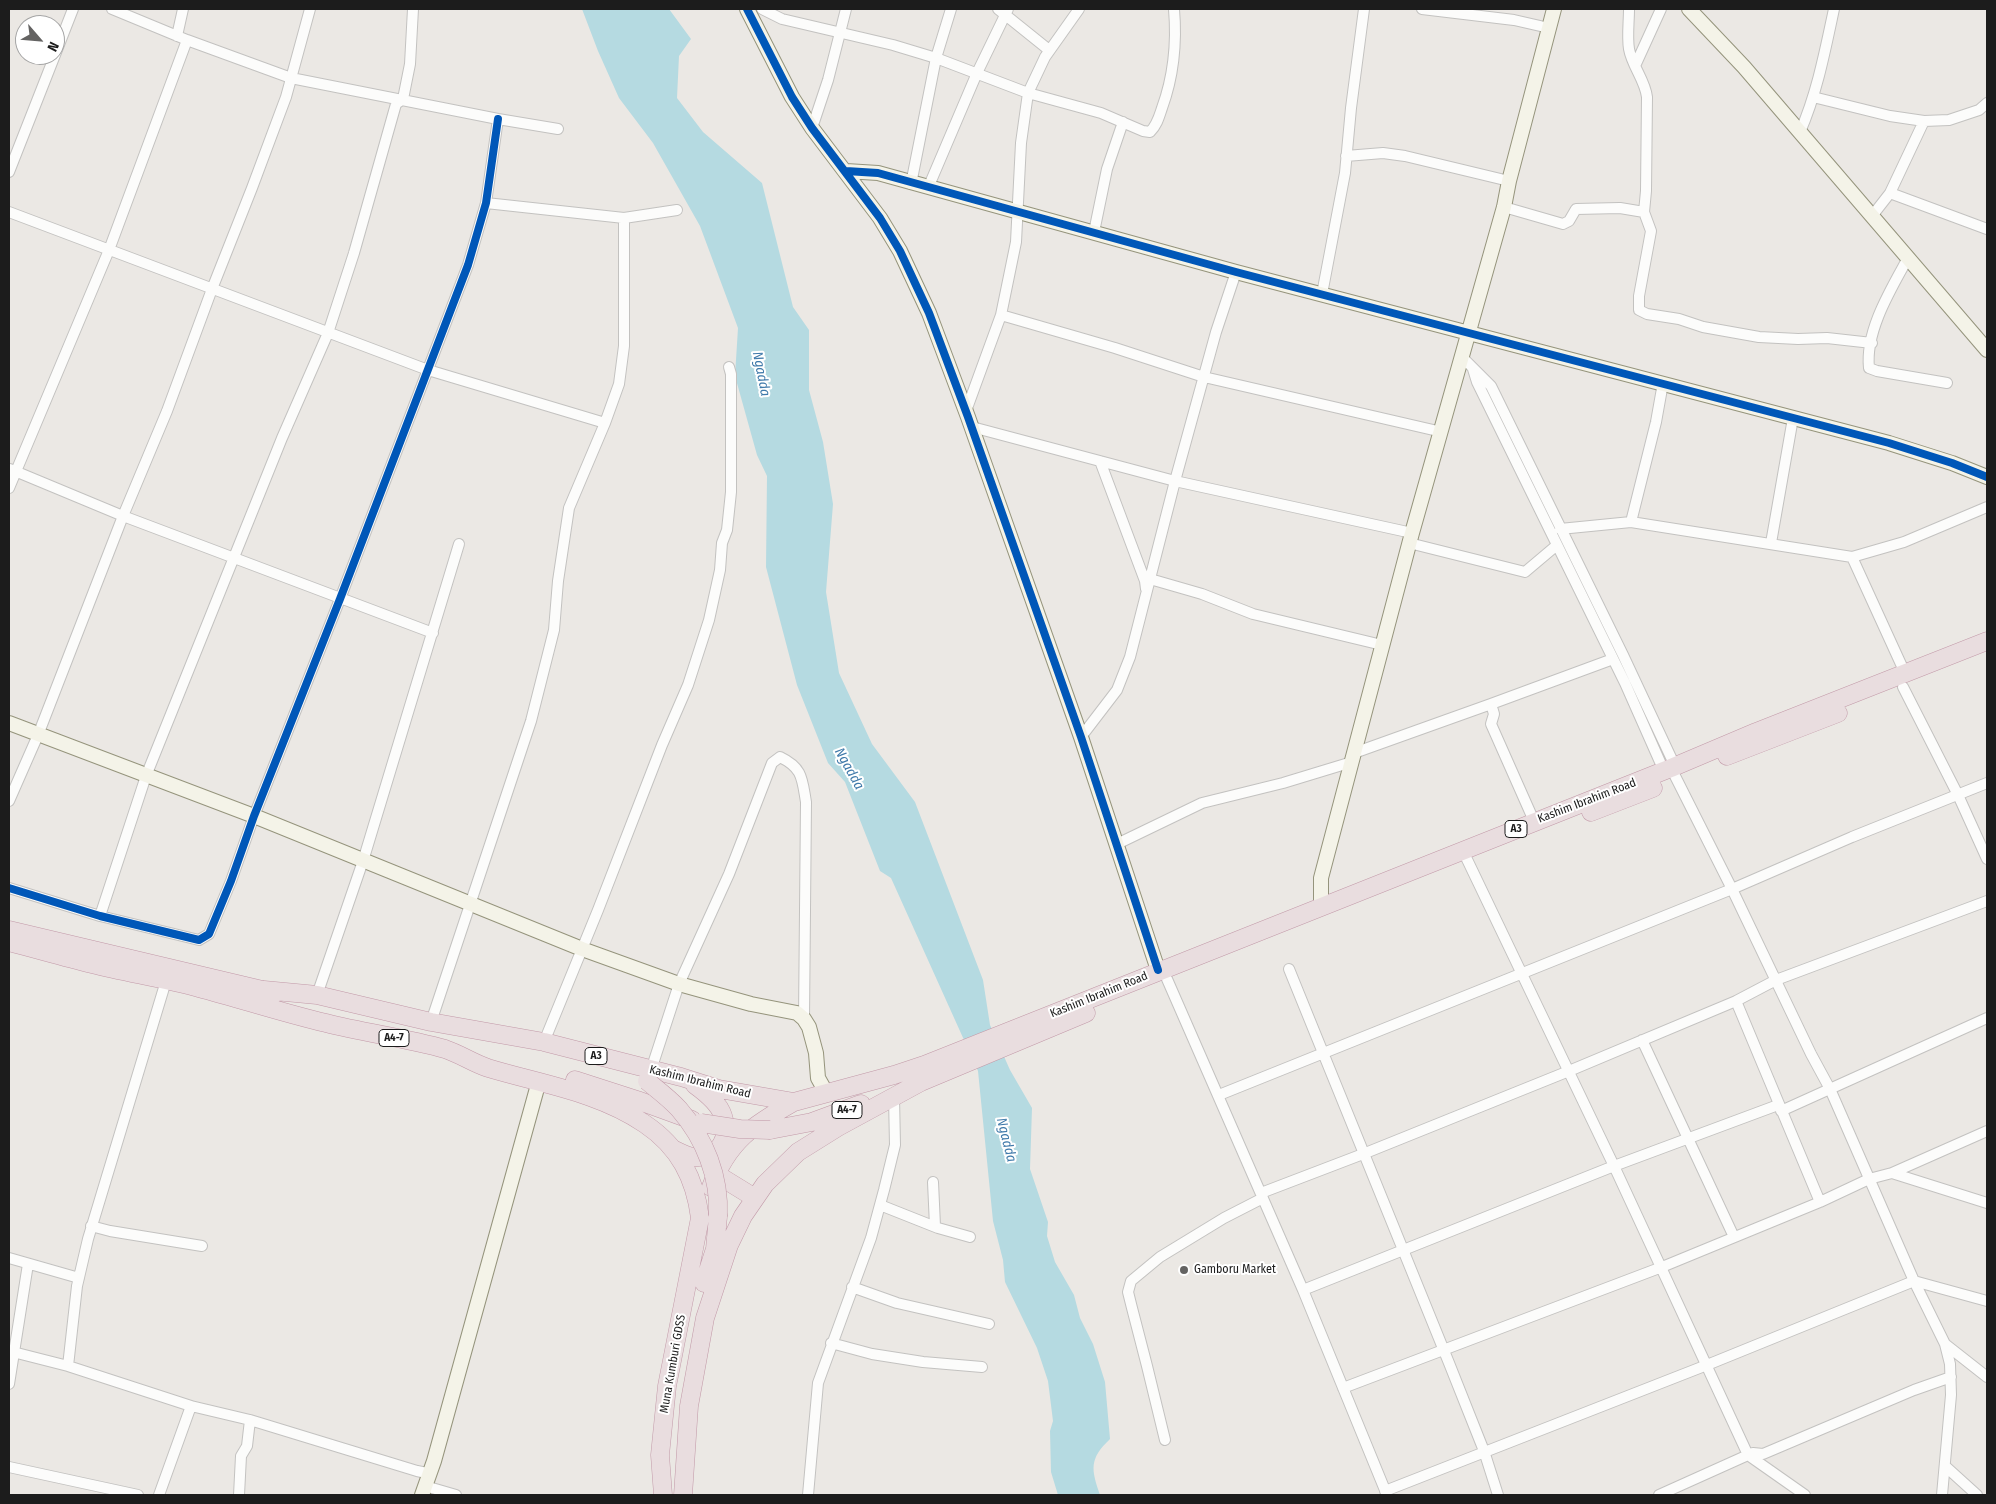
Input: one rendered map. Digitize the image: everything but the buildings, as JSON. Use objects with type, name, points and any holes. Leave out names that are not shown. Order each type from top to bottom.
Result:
[{"type":"highway","name":"Kashim Ibrahim Road","points":[[1163,975],[1321,907],[1466,856],[1534,821],[1671,771],[1720,759],[1904,680],[1987,641]]},
{"type":"highway","name":"Kashim Ibrahim Road","points":[[1904,680],[1987,654]]},
{"type":"highway","name":"Kashim Ibrahim Road","points":[[743,1216],[765,1184],[798,1152],[894,1097],[925,1075],[1046,1022],[1466,856],[1671,771]]},
{"type":"highway","name":"A4-7","points":[[9,930],[264,990],[429,1033],[608,1065],[649,1075]]},
{"type":"highway","name":"A4-7","points":[[9,942],[90,964],[197,987],[276,1011],[338,1026],[526,1066],[621,1094],[701,1123],[740,1129],[770,1130],[812,1122],[925,1075]]},
{"type":"highway","name":"Kashim Ibrahim Road","points":[[264,990],[317,995],[431,1022],[544,1042],[649,1075],[689,1080],[719,1089],[794,1102],[925,1075]]},
{"type":"highway","name":"A4-7","points":[[446,1050],[486,1068],[539,1081],[586,1096],[632,1116],[660,1135],[675,1150],[693,1181],[697,1197],[699,1226]]},
{"type":"highway","name":"A3","points":[[649,1075],[695,1130],[708,1156],[719,1198],[715,1249],[691,1328],[678,1388],[672,1457],[673,1495]]},
{"type":"highway","points":[[675,1150],[691,1157],[702,1157],[715,1152],[724,1141],[726,1133],[723,1116],[717,1106],[707,1094],[689,1080]]},
{"type":"highway","points":[[699,1226],[716,1174],[735,1143],[761,1120],[794,1102]]},
{"type":"highway","points":[[716,1174],[755,1198]]},
{"type":"highway","name":"Muna Kumburi GDSS","points":[[683,1495],[689,1406],[705,1318],[729,1246],[743,1216]]},
{"type":"highway","name":"Muna Kumburi GDSS","points":[[662,1495],[660,1455],[667,1386],[699,1226]]},
{"type":"street","points":[[65,29],[73,9]]},
{"type":"street","points":[[112,9],[182,38],[291,78],[558,129]]},
{"type":"street","points":[[9,488],[12,470],[109,250],[182,38],[183,9]]},
{"type":"street","points":[[9,801],[38,735],[123,516],[167,411],[252,188],[286,98],[310,9]]},
{"type":"street","points":[[100,916],[146,776],[282,438],[328,333],[354,253],[396,104],[403,99],[410,64],[413,9]]},
{"type":"street","points":[[748,9],[792,97],[812,128],[880,218],[900,252],[930,312],[1081,737],[1163,975],[1219,1095],[1303,1290],[1386,1493],[1484,1451],[1707,1365],[1914,1281],[1987,1301]]},
{"type":"street","points":[[762,9],[782,19],[840,32],[936,58],[1028,93],[1101,113],[1142,131],[1150,132],[1155,127],[1168,92],[1175,59],[1177,37],[1174,9]]},
{"type":"street","points":[[812,128],[828,80],[846,9]]},
{"type":"street","points":[[911,184],[936,58],[951,9]]},
{"type":"street","points":[[966,411],[1001,315],[1016,242],[1019,213],[1021,143],[1028,93],[1049,50],[1079,9]]},
{"type":"street","points":[[1322,294],[1339,214],[1350,108],[1364,9]]},
{"type":"street","points":[[1422,9],[1514,20],[1549,28]]},
{"type":"street","points":[[1321,907],[1321,878],[1411,538],[1442,432],[1467,362],[1469,332],[1504,207],[1509,181],[1554,9]]},
{"type":"street","points":[[1629,9],[1630,49],[1637,72],[1646,86],[1647,97],[1644,212],[1651,231],[1638,296],[1639,310],[1680,319],[1703,327],[1759,337],[1798,340],[1827,338],[1872,343]]},
{"type":"street","points":[[1636,66],[1662,9]]},
{"type":"street","points":[[1689,9],[1800,132],[1987,350]]},
{"type":"street","points":[[1800,132],[1821,71],[1834,9]]},
{"type":"street","points":[[928,188],[1003,10],[1049,50]]},
{"type":"street","points":[[9,172],[51,65]]},
{"type":"street","points":[[1813,97],[1890,116],[1924,121],[1949,120],[1980,110],[1987,103]]},
{"type":"street","points":[[9,888],[100,916],[199,940],[209,934],[340,600],[468,265],[486,203],[498,119]]},
{"type":"street","points":[[1872,216],[1890,193],[1924,121]]},
{"type":"street","points":[[1094,232],[1107,169],[1123,122]]},
{"type":"street","points":[[1346,156],[1382,153],[1398,155],[1509,181]]},
{"type":"street","points":[[846,171],[878,173],[911,184],[1236,272],[1889,443],[1952,463],[1987,477]]},
{"type":"street","points":[[1890,193],[1987,229]]},
{"type":"street","points":[[486,203],[624,218],[677,210]]},
{"type":"street","points":[[1504,207],[1563,224],[1569,221],[1576,209],[1620,208],[1644,212]]},
{"type":"street","points":[[9,212],[428,370],[605,422]]},
{"type":"street","points":[[431,1022],[531,721],[554,630],[558,581],[569,508],[619,384],[624,346],[624,218]]},
{"type":"street","points":[[1908,258],[1883,305],[1868,360],[1869,368],[1947,383]]},
{"type":"street","points":[[1081,737],[1118,688],[1130,657],[1175,481],[1204,376],[1236,272]]},
{"type":"street","points":[[1001,315],[1204,376],[1442,432]]},
{"type":"street","points":[[1467,362],[1491,386],[1623,655],[1671,771]]},
{"type":"street","points":[[1467,362],[1613,659],[1732,889],[1811,1054],[1830,1089],[1914,1281],[1945,1344],[1951,1377],[1942,1495]]},
{"type":"street","points":[[544,1042],[662,745],[688,685],[709,620],[720,570],[722,542],[727,530],[731,492],[730,367]]},
{"type":"street","points":[[1631,522],[1656,422],[1663,384]]},
{"type":"street","points":[[1771,543],[1793,418]]},
{"type":"street","points":[[972,427],[1175,481],[1411,538],[1525,572],[1557,545]]},
{"type":"street","points":[[1100,461],[1146,581],[1147,592]]},
{"type":"street","points":[[12,470],[123,516],[340,600],[433,633]]},
{"type":"street","points":[[1560,529],[1631,522],[1771,543],[1852,558],[1904,542],[1987,507]]},
{"type":"street","points":[[317,995],[363,861],[459,544]]},
{"type":"street","points":[[1852,558],[1904,680],[1987,859]]},
{"type":"street","points":[[1150,580],[1202,594],[1253,614],[1382,645]]},
{"type":"street","points":[[1118,844],[1202,803],[1283,783],[1613,659]]},
{"type":"street","points":[[1490,704],[1494,714],[1491,724],[1534,821]]},
{"type":"street","points":[[9,722],[38,735],[254,816],[582,949],[679,984],[751,1004],[797,1013],[809,1027],[816,1053],[818,1078],[827,1094]]},
{"type":"street","points":[[649,1075],[679,984],[729,874],[772,763],[780,757],[792,762],[802,775],[806,802],[804,1019]]},
{"type":"street","points":[[1219,1095],[1322,1052],[1732,889],[1987,783]]},
{"type":"street","points":[[1466,856],[1614,1166],[1748,1455],[1805,1495]]},
{"type":"street","points":[[1165,1440],[1128,1292],[1131,1281],[1153,1262],[1262,1195],[1569,1071],[1736,1001],[1776,980],[1987,902]]},
{"type":"street","points":[[1289,969],[1484,1451],[1498,1495]]},
{"type":"street","points":[[68,1366],[78,1278],[166,981]]},
{"type":"street","points":[[1736,1001],[1779,1108],[1820,1202]]},
{"type":"street","points":[[1303,1290],[1614,1166],[1688,1138],[1830,1089],[1987,1018]]},
{"type":"street","points":[[1642,1040],[1734,1237]]},
{"type":"street","points":[[456,1495],[424,1490],[539,1081]]},
{"type":"street","points":[[808,1495],[818,1383],[880,1205],[895,1145],[894,1097]]},
{"type":"street","points":[[1343,1388],[1662,1268],[1820,1202],[1869,1179],[1892,1174],[1987,1131]]},
{"type":"street","points":[[1892,1174],[1987,1203]]},
{"type":"street","points":[[933,1182],[935,1226]]},
{"type":"street","points":[[880,1205],[935,1226],[970,1236]]},
{"type":"street","points":[[92,1226],[110,1231],[202,1246]]},
{"type":"street","points":[[9,1258],[78,1278]]},
{"type":"street","points":[[9,1384],[11,1352],[28,1264]]},
{"type":"street","points":[[852,1287],[897,1303],[989,1324]]},
{"type":"street","points":[[831,1343],[872,1354],[923,1362],[982,1367]]},
{"type":"street","points":[[1945,1344],[1987,1377]]},
{"type":"street","points":[[11,1352],[68,1366],[191,1406],[250,1420],[417,1471],[427,1472],[431,1469]]},
{"type":"street","points":[[1659,1495],[1748,1455],[1753,1453],[1764,1454],[1914,1390],[1951,1377]]},
{"type":"street","points":[[159,1495],[191,1406]]},
{"type":"street","points":[[239,1495],[241,1456],[247,1446],[250,1420]]},
{"type":"street","points":[[1945,1466],[1977,1495]]},
{"type":"street","points":[[9,1467],[138,1495]]},
{"type":"water","name":"Ngadda","points":[[582,9],[669,9],[691,39],[679,56],[677,98],[703,132],[762,183],[793,307],[809,330],[809,390],[823,442],[833,504],[826,592],[839,673],[872,744],[915,802],[983,980],[990,1025],[1010,1070],[1032,1108],[1030,1169],[1048,1222],[1047,1236],[1055,1262],[1074,1295],[1080,1318],[1093,1344],[1105,1382],[1110,1439],[1095,1459],[1094,1471],[1100,1495],[1058,1495],[1051,1472],[1050,1431],[1053,1421],[1048,1381],[1037,1348],[1005,1282],[1003,1260],[993,1221],[978,1071],[891,878],[880,871],[845,782],[828,763],[797,685],[766,567],[767,476],[757,455],[735,376],[738,328],[700,226],[653,143],[619,98]]},
{"type":"cycle path","points":[[747,9],[792,97],[812,128],[880,218],[900,251],[929,313],[968,417],[1081,737],[1158,970]]},
{"type":"cycle path","points":[[9,888],[100,916],[199,940],[209,934],[468,265],[486,203],[498,119]]},
{"type":"cycle path","points":[[846,171],[878,173],[1236,272],[1889,443],[1952,463],[1987,477]]},
{"type":"place","name":"Gamboru Market","points":[[1184,1270]]}]
